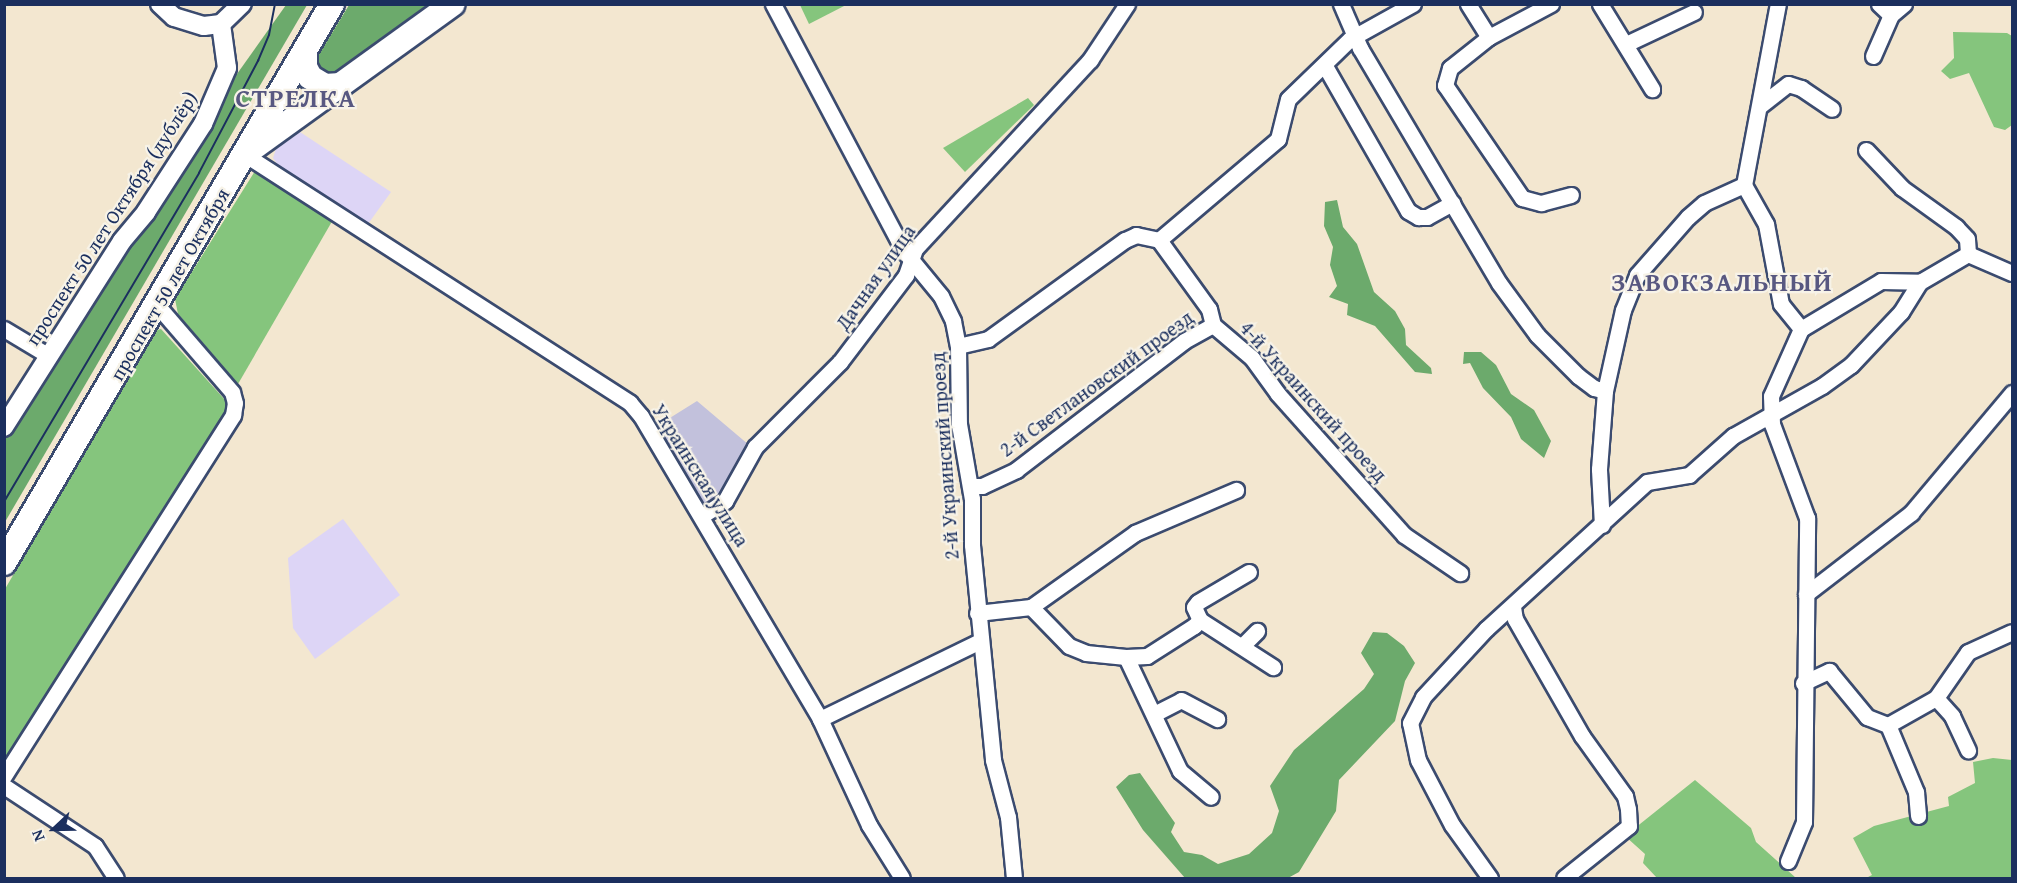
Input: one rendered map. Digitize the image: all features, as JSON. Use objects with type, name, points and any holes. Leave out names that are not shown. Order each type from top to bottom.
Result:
[{"type":"main road","name":"проспект 50 лет Октября","points":[[4,563],[332,4]]},
{"type":"main road","points":[[244,154],[453,4]]},
{"type":"main road","points":[[305,51],[305,67],[310,77],[326,86],[341,85]]},
{"type":"street","points":[[160,4],[187,23],[221,24],[242,4]]},
{"type":"street","name":"2-й Украинский проезд","points":[[773,4],[910,260],[941,296],[953,321],[958,346],[960,424],[971,486],[977,613],[993,760],[1008,817],[1014,879]]},
{"type":"street","name":"Дачная улица","points":[[703,515],[725,501],[755,447],[840,362],[906,275],[915,249],[1090,60],[1127,4]]},
{"type":"street","points":[[1341,4],[1359,48],[1499,283],[1537,335],[1586,382],[1605,391]]},
{"type":"street","points":[[958,346],[988,339],[1125,240],[1136,235],[1159,240],[1278,139],[1288,99],[1355,35],[1413,4]]},
{"type":"street","points":[[1468,4],[1489,37]]},
{"type":"street","points":[[1551,4],[1489,37],[1450,68],[1445,85],[1522,198],[1541,203],[1571,195]]},
{"type":"street","points":[[1600,4],[1652,89]]},
{"type":"street","points":[[1778,4],[1761,105],[1744,185],[1766,224],[1781,304],[1801,329]]},
{"type":"street","points":[[1873,56],[1885,10],[1904,4]]},
{"type":"street","points":[[1626,44],[1694,12]]},
{"type":"street","name":"проспект 50 лет Октября (дублёр)","points":[[4,427],[122,241],[146,212],[203,124],[227,68],[221,24]]},
{"type":"street","points":[[1325,66],[1408,211],[1418,218],[1427,217],[1452,204]]},
{"type":"street","points":[[1761,105],[1788,84],[1801,88],[1832,109]]},
{"type":"street","points":[[1866,150],[1902,188],[1956,227],[1967,239],[1968,254]]},
{"type":"street","name":"Украинская улица","points":[[244,154],[630,403],[641,416],[703,515],[820,719],[869,825],[902,879]]},
{"type":"street","points":[[1602,525],[1599,469],[1605,391],[1623,310],[1636,274],[1704,203],[1744,185]]},
{"type":"street","name":"4-й Украинский проезд","points":[[1159,240],[1209,309],[1213,325],[1252,358],[1278,394],[1404,535],[1460,573]]},
{"type":"street","points":[[1968,254],[2012,273]]},
{"type":"street","points":[[1490,879],[1452,825],[1409,734],[1410,723],[1424,697],[1452,662],[1647,482],[1689,475],[1733,436],[1770,413],[1822,386],[1851,365],[1901,312],[1920,282],[1968,254]]},
{"type":"street","points":[[1788,861],[1804,822],[1803,683],[1807,518],[1770,413],[1770,396],[1801,329],[1881,281],[1920,282]]},
{"type":"street","points":[[4,776],[232,415],[236,403],[232,392],[157,305]]},
{"type":"street","name":"2-й Светлановский проезд","points":[[971,486],[982,486],[1016,470],[1184,341],[1213,325]]},
{"type":"street","points":[[4,329],[49,356]]},
{"type":"street","points":[[1806,594],[1911,513],[2013,393]]},
{"type":"street","points":[[977,613],[1031,607],[1135,534],[1236,490]]},
{"type":"street","points":[[1249,572],[1198,602],[1194,607],[1200,620],[1224,639],[1243,645],[1273,668]]},
{"type":"street","points":[[1031,607],[1069,646],[1086,653],[1126,657],[1147,656],[1200,620]]},
{"type":"street","points":[[1513,607],[1515,619],[1582,736],[1625,796],[1629,826],[1564,879]]},
{"type":"street","points":[[1243,645],[1257,631]]},
{"type":"street","points":[[1888,725],[1936,698],[1968,652],[2013,632]]},
{"type":"street","points":[[820,719],[980,641]]},
{"type":"street","points":[[1126,657],[1180,771],[1211,797]]},
{"type":"street","points":[[1803,683],[1829,671],[1867,717],[1888,725],[1916,792],[1918,816]]},
{"type":"street","points":[[1936,698],[1952,716],[1968,750]]},
{"type":"street","points":[[1154,714],[1181,700],[1217,719]]},
{"type":"street","points":[[4,786],[96,846],[116,879]]},
{"type":"shaded area","points":[[300,132],[391,192],[368,224],[278,165],[273,158],[276,149]]},
{"type":"shaded area","points":[[697,401],[749,445],[734,466],[727,490],[711,504],[704,503],[657,426]]},
{"type":"shaded area","points":[[343,519],[400,595],[315,659],[293,628],[288,558]]},
{"type":"green space","points":[[800,4],[846,5],[809,24]]},
{"type":"green space","points":[[286,5],[307,5],[5,522],[5,438],[227,88]]},
{"type":"green space","points":[[349,5],[431,5],[330,77],[320,76],[315,61]]},
{"type":"green space","points":[[1953,32],[2007,33],[2012,36],[2012,125],[2005,130],[1994,127],[1969,73],[1950,79],[1941,71],[1954,58]]},
{"type":"green space","points":[[1028,98],[1034,105],[965,172],[943,148]]},
{"type":"green space","points":[[255,171],[262,171],[334,218],[238,384],[178,314],[175,299]]},
{"type":"green space","points":[[1337,200],[1343,227],[1357,244],[1374,292],[1395,311],[1405,329],[1406,345],[1431,368],[1432,374],[1415,372],[1375,326],[1347,315],[1348,304],[1329,297],[1337,286],[1330,265],[1333,247],[1324,226],[1325,202]]},
{"type":"green space","points":[[161,329],[226,401],[227,410],[5,765],[5,589],[157,330]]},
{"type":"green space","points":[[1464,352],[1481,352],[1496,365],[1511,394],[1534,410],[1551,441],[1544,458],[1521,439],[1511,417],[1483,388],[1470,363],[1463,364]]},
{"type":"green space","points":[[1373,632],[1387,633],[1404,646],[1415,663],[1405,681],[1395,721],[1339,780],[1336,811],[1299,872],[1288,878],[1185,878],[1143,830],[1116,787],[1129,775],[1140,773],[1175,823],[1171,832],[1184,852],[1202,855],[1218,864],[1249,854],[1272,833],[1279,811],[1270,786],[1294,750],[1364,689],[1374,674],[1361,653]]},
{"type":"green space","points":[[1993,758],[2012,760],[2012,878],[1866,878],[1872,875],[1853,838],[1874,826],[1949,806],[1948,797],[1975,783],[1973,762]]},
{"type":"green space","points":[[1695,780],[1751,828],[1756,842],[1796,878],[1657,878],[1643,863],[1645,854],[1625,836]]},
{"type":"tram line","points":[[4,502],[199,173],[258,61],[269,35],[275,4]]},
{"type":"district","name":"СТРЕЛКА","points":[[296,98]]},
{"type":"district","name":"ЗАВОКЗАЛЬНЫЙ","points":[[1722,282]]}]
